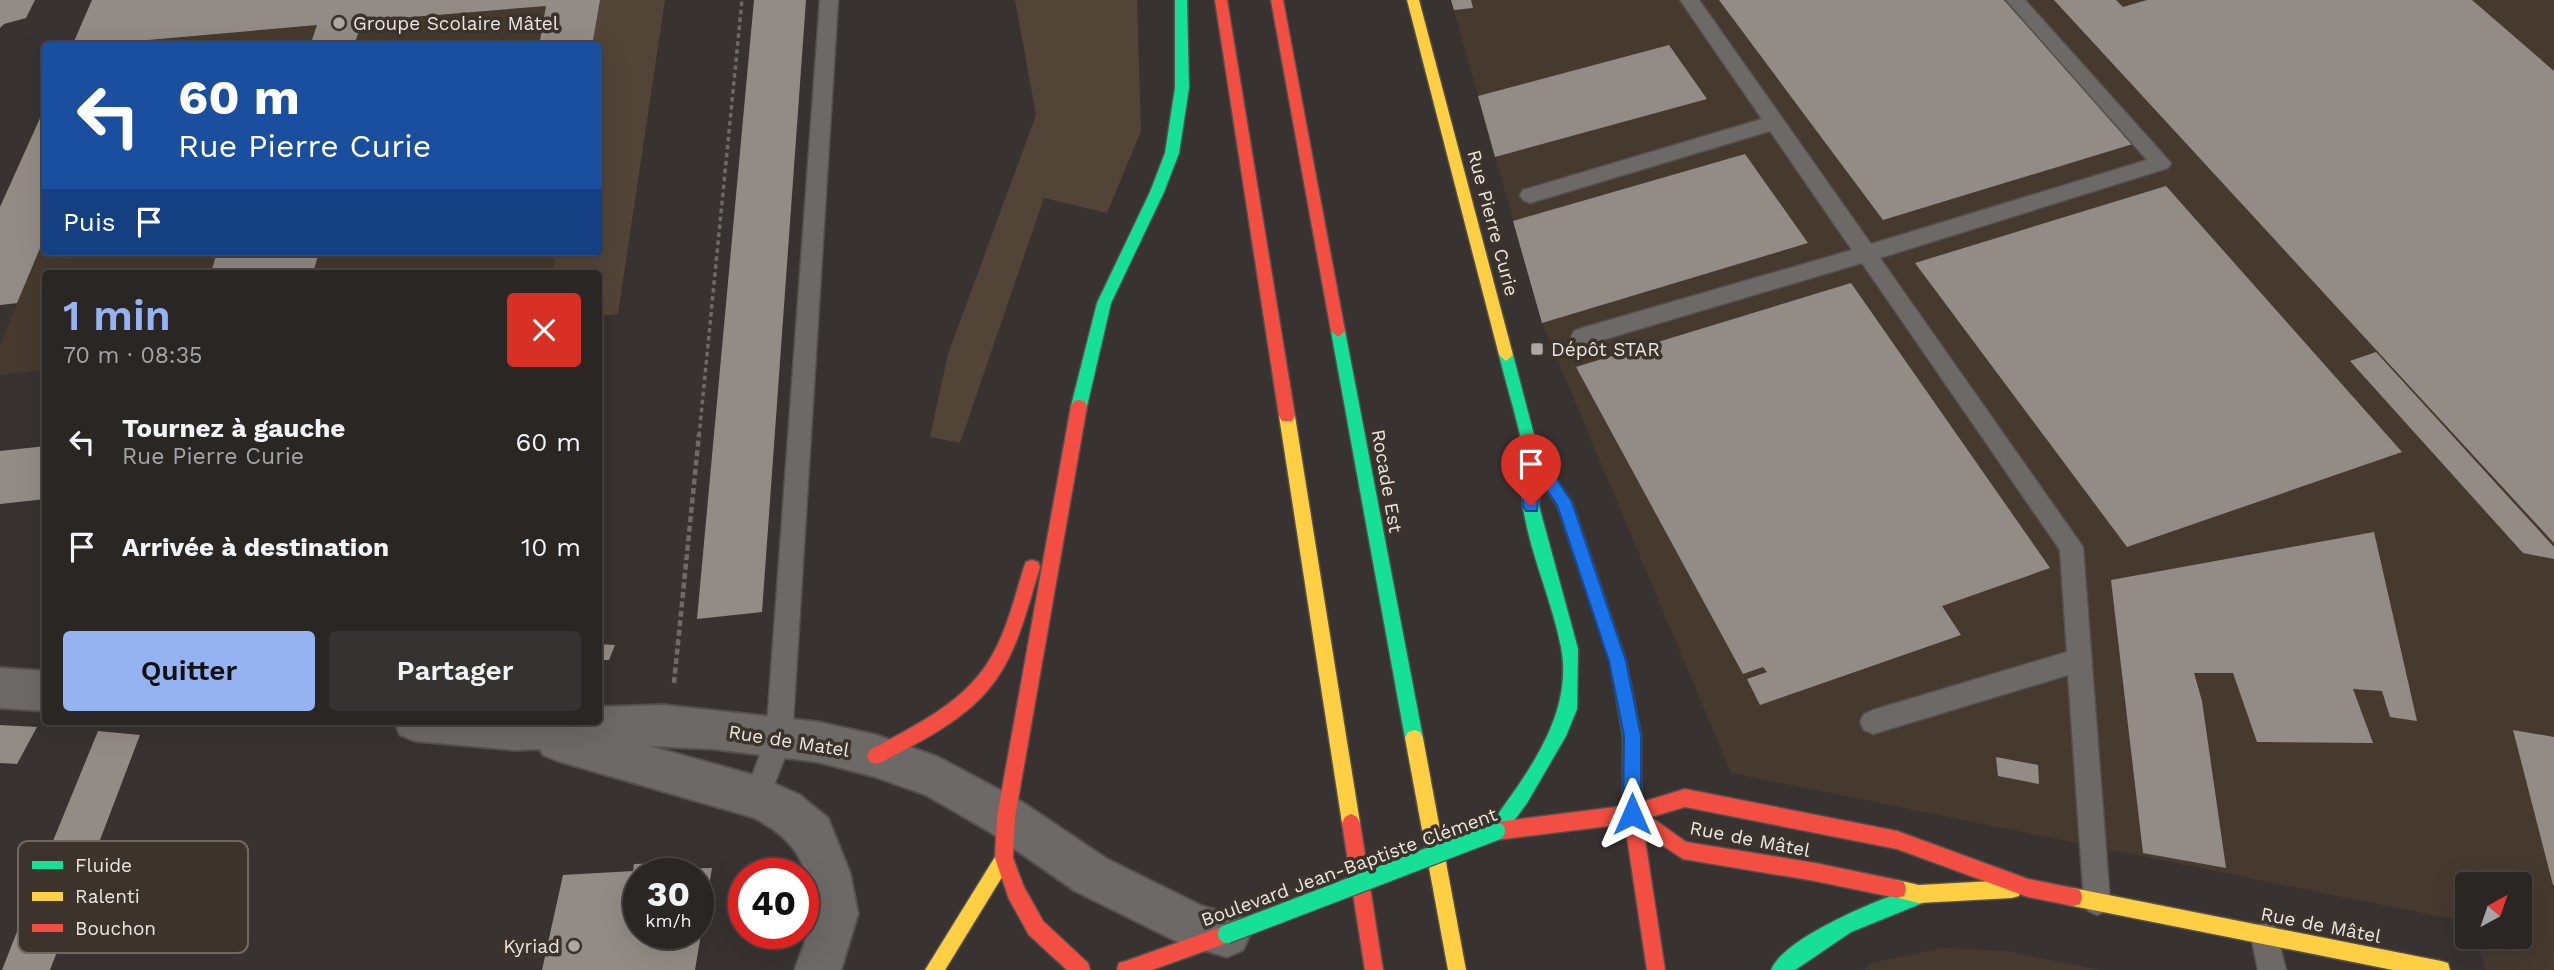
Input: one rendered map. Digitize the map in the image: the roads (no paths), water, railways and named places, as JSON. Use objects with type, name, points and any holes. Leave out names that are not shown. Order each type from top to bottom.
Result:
[{"type":"main road","points":[[934,970],[1005,837],[1070,459],[1099,319],[1166,171],[1177,123],[1182,78],[1181,0]]},
{"type":"main road","points":[[1221,0],[1374,970]]},
{"type":"main road","name":"Rocade Est","points":[[1277,0],[1457,970]]},
{"type":"main road","name":"Rue Pierre Curie","points":[[1413,0],[1532,456],[1531,506],[1570,649],[1568,709],[1560,730],[1521,797],[1496,831]]},
{"type":"main road","name":"Rue Pierre Curie","points":[[1532,456],[1564,502],[1618,661],[1632,736],[1632,814],[1656,970]]},
{"type":"main road","points":[[876,755],[951,711],[983,682],[1004,646],[1070,459]]},
{"type":"main road","name":"Rue de Mâtel","points":[[1632,814],[1685,798],[1735,806],[1897,840],[2028,888],[2441,970]]},
{"type":"main road","name":"Boulevard Jean-Baptiste Clément","points":[[1126,970],[1496,831],[1632,814]]},
{"type":"main road","name":"Rue de Mâtel","points":[[1632,814],[1684,850],[1919,894],[2028,888]]},
{"type":"main road","points":[[1005,837],[1016,892],[1036,928],[1081,970]]},
{"type":"main road","points":[[1780,970],[1802,949],[1842,924],[1878,907],[1919,894]]},
{"type":"street","points":[[0,688],[42,691]]},
{"type":"street","name":"Rue de Matel","points":[[459,725],[515,730],[663,725],[818,742],[876,755],[938,778],[1005,837],[1091,874],[1198,928],[1227,934]]},
{"type":"street","name":"Rue de Matel","points":[[515,730],[757,797],[785,810],[812,833],[828,873],[835,914],[818,970]]},
{"type":"lane","points":[[757,797],[779,739],[829,0]]},
{"type":"lane","points":[[1689,0],[2071,547],[2097,902]]},
{"type":"lane","points":[[1582,337],[1866,254],[2161,163],[2015,0]]},
{"type":"lane","points":[[1530,195],[1774,123]]},
{"type":"lane","points":[[1873,722],[2080,660]]},
{"type":"lane","points":[[2265,936],[2272,970]]},
{"type":"place","name":"Groupe Scolaire Mâtel","points":[[339,23]]},
{"type":"place","name":"Dépôt STAR","points":[[1537,349]]},
{"type":"place","name":"Kyriad","points":[[574,946]]}]
